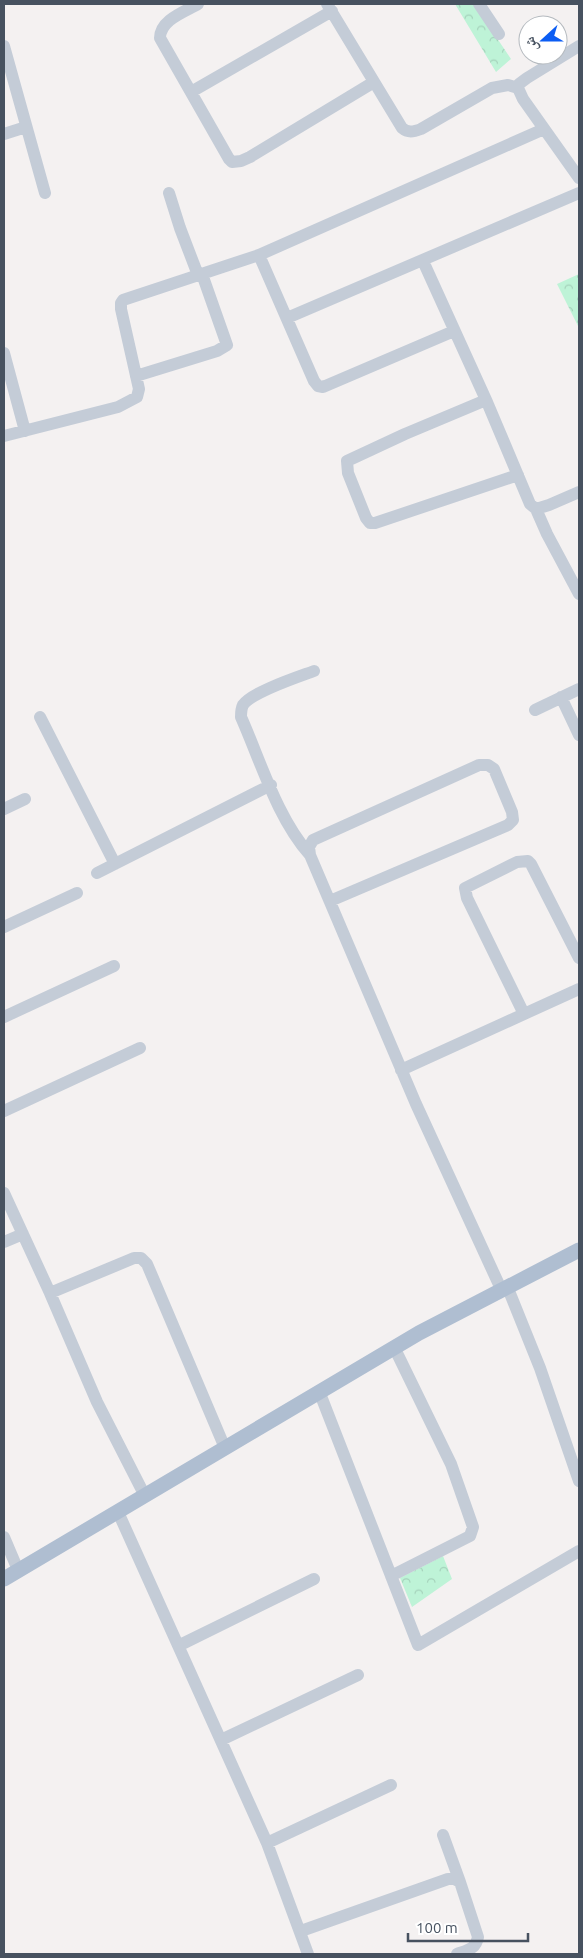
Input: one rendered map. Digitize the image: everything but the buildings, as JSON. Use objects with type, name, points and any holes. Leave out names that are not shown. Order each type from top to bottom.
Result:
[{"type":"main road","points":[[4,1578],[394,1347],[579,1250]]},
{"type":"street","points":[[198,4],[166,22],[161,28],[161,41],[232,162],[238,162],[250,157],[374,82]]},
{"type":"street","points":[[479,4],[499,34]]},
{"type":"street","points":[[191,92],[330,7],[402,128],[410,132],[428,125],[492,88],[508,85],[518,88],[523,99],[579,178]]},
{"type":"street","points":[[4,46],[45,193]]},
{"type":"street","points":[[518,88],[527,78],[579,46]]},
{"type":"street","points":[[4,134],[26,127]]},
{"type":"street","points":[[4,436],[127,404],[139,395],[122,317],[120,305],[122,302],[133,296],[259,255],[544,129]]},
{"type":"street","points":[[136,376],[217,351],[227,345],[180,228],[169,192]]},
{"type":"street","points":[[287,318],[579,193]]},
{"type":"street","points":[[259,255],[314,381],[318,386],[323,387],[454,331]]},
{"type":"street","points":[[423,260],[530,504],[536,509],[579,594]]},
{"type":"street","points":[[4,353],[25,431]]},
{"type":"street","points":[[486,400],[350,459],[347,464],[348,473],[366,518],[370,523],[375,523],[518,475]]},
{"type":"street","points":[[536,509],[579,492]]},
{"type":"street","points":[[314,671],[248,700],[241,710],[241,717],[293,834],[310,855],[401,1070],[540,1368],[579,1481]]},
{"type":"street","points":[[535,710],[579,689]]},
{"type":"street","points":[[561,697],[579,735]]},
{"type":"street","points":[[40,717],[115,864]]},
{"type":"street","points":[[310,855],[309,847],[313,840],[479,765],[488,765],[494,769],[512,812],[513,820],[508,825],[330,901]]},
{"type":"street","points":[[97,873],[271,786]]},
{"type":"street","points":[[4,809],[25,799]]},
{"type":"street","points":[[524,1014],[467,898],[465,888],[517,862],[528,861],[579,958]]},
{"type":"street","points":[[4,927],[77,893]]},
{"type":"street","points":[[4,1017],[114,966]]},
{"type":"street","points":[[401,1070],[579,989]]},
{"type":"street","points":[[4,1111],[140,1048]]},
{"type":"street","points":[[4,1193],[97,1402],[145,1496]]},
{"type":"street","points":[[4,1242],[23,1234]]},
{"type":"street","points":[[50,1293],[134,1258],[141,1258],[147,1264],[225,1448]]},
{"type":"street","points":[[391,1576],[470,1536],[473,1528],[451,1464],[394,1347]]},
{"type":"street","points":[[318,1391],[418,1645],[579,1551]]},
{"type":"street","points":[[118,1512],[180,1645],[267,1843],[308,1954]]},
{"type":"street","points":[[4,1537],[18,1570]]},
{"type":"street","points":[[180,1645],[314,1579]]},
{"type":"street","points":[[221,1740],[358,1675]]},
{"type":"street","points":[[267,1843],[391,1785]]},
{"type":"street","points":[[443,1835],[478,1937],[477,1944],[472,1949],[457,1954]]},
{"type":"street","points":[[301,1931],[448,1879],[460,1882]]},
{"type":"green space","points":[[455,4],[474,4],[511,59],[496,72]]},
{"type":"green space","points":[[579,274],[579,328],[557,284]]},
{"type":"green space","points":[[443,1556],[452,1579],[412,1607],[400,1578]]}]
